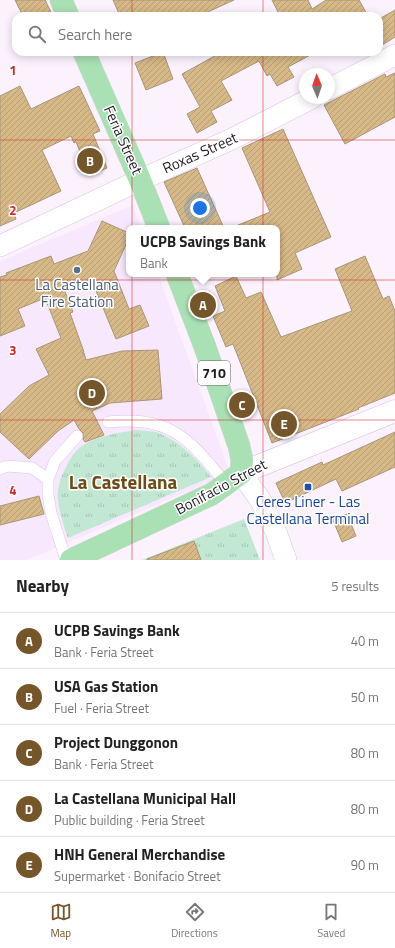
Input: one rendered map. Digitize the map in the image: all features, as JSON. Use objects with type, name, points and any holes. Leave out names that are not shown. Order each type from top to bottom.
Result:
[{"type":"main road","points":[[61,0],[66,12]]},
{"type":"main road","name":"Feria Street","points":[[86,56],[140,180],[158,225]]},
{"type":"main road","name":"710","points":[[178,277],[205,347],[239,446],[242,460],[234,479]]},
{"type":"main road","name":"Bonifacio Street","points":[[71,560],[212,494],[234,479]]},
{"type":"street","points":[[335,86],[395,55]]},
{"type":"street","name":"Roxas Street","points":[[0,246],[140,180],[232,139],[300,104]]},
{"type":"street","name":"Bonifacio Street","points":[[234,479],[395,411]]},
{"type":"street","points":[[234,479],[261,501],[276,532],[286,560]]},
{"type":"lane","points":[[108,422],[128,420],[148,422],[162,426],[175,432],[198,452],[234,479]]},
{"type":"lane","points":[[66,560],[51,513],[48,494],[48,479],[55,461],[77,436]]},
{"type":"lane","points":[[0,469],[7,466],[32,468],[48,479]]},
{"type":"shaded area","points":[[133,205],[140,225],[126,225],[126,277],[159,277],[230,473],[27,560],[0,560],[0,261]]},
{"type":"green space","points":[[137,430],[159,433],[174,441],[194,458],[211,477],[68,538],[59,510],[58,493],[62,476],[71,458],[83,445],[97,438]]},
{"type":"green space","points":[[244,519],[260,560],[142,560]]},
{"type":"building","points":[[15,0],[45,0],[51,12],[21,12]]},
{"type":"building","points":[[113,0],[234,0],[208,12],[118,12]]},
{"type":"building","points":[[272,0],[308,0],[312,9],[326,0],[359,0],[366,12],[278,12]]},
{"type":"building","points":[[395,10],[395,37],[383,44],[383,17]]},
{"type":"building","points":[[153,56],[164,56],[173,79],[146,90],[135,63]]},
{"type":"building","points":[[215,56],[309,56],[288,67],[294,77],[277,86],[270,74],[267,76],[259,61],[221,81],[232,100],[211,111],[217,122],[197,133],[187,114],[200,107],[182,74]]},
{"type":"building","points":[[395,73],[395,117],[345,144],[324,105],[335,104],[335,99],[385,74],[386,77]]},
{"type":"building","points":[[20,86],[31,109],[79,86],[100,131],[93,134],[107,168],[90,175],[76,142],[74,143],[71,136],[42,150],[61,191],[14,213],[16,219],[0,226],[0,96]]},
{"type":"building","points":[[283,129],[331,237],[295,253],[302,269],[277,280],[277,277],[280,277],[280,225],[238,225],[270,212],[242,148]]},
{"type":"building","points":[[197,168],[223,225],[184,225],[164,182]]},
{"type":"building","points":[[102,221],[126,232],[126,245],[114,271],[129,309],[140,305],[149,326],[116,339],[91,279],[64,289],[73,312],[70,313],[84,352],[82,353],[84,353],[86,360],[122,351],[158,350],[162,399],[110,403],[92,411],[104,435],[85,442],[83,439],[83,433],[74,420],[58,431],[29,459],[0,432],[0,414],[29,386],[49,375],[36,349],[61,338],[45,298],[18,309],[25,326],[0,336],[0,277],[7,275],[6,273],[51,256],[54,264],[88,251]]},
{"type":"building","points":[[365,256],[383,299],[389,296],[395,311],[395,393],[358,408],[359,409],[272,443],[233,344],[226,347],[213,316],[225,311],[215,286],[236,277],[246,298],[261,292],[281,337],[352,311],[335,269]]},
{"type":"building","points":[[395,432],[395,467],[342,491],[336,479],[285,503],[276,483],[322,462],[323,465]]},
{"type":"building","points":[[39,496],[44,514],[0,525],[0,506]]},
{"type":"building","points":[[347,514],[356,536],[342,542],[333,520]]},
{"type":"building","points":[[194,541],[201,560],[147,560],[147,559]]},
{"type":"place","name":"USA Gas Station","points":[[90,161]]},
{"type":"place","name":"La Castellana Fire Station","points":[[77,270]]},
{"type":"place","name":"UCPB Savings Bank","points":[[203,305]]},
{"type":"place","name":"La Castellana Municipal Hall","points":[[92,393]]},
{"type":"place","name":"Project Dunggonon","points":[[242,405]]},
{"type":"place","name":"HNH General Merchandise","points":[[284,424]]},
{"type":"place","name":"Ceres Liner - Las Castellana Terminal","points":[[308,487]]},
{"type":"district","name":"La Castellana","points":[[123,482]]}]
